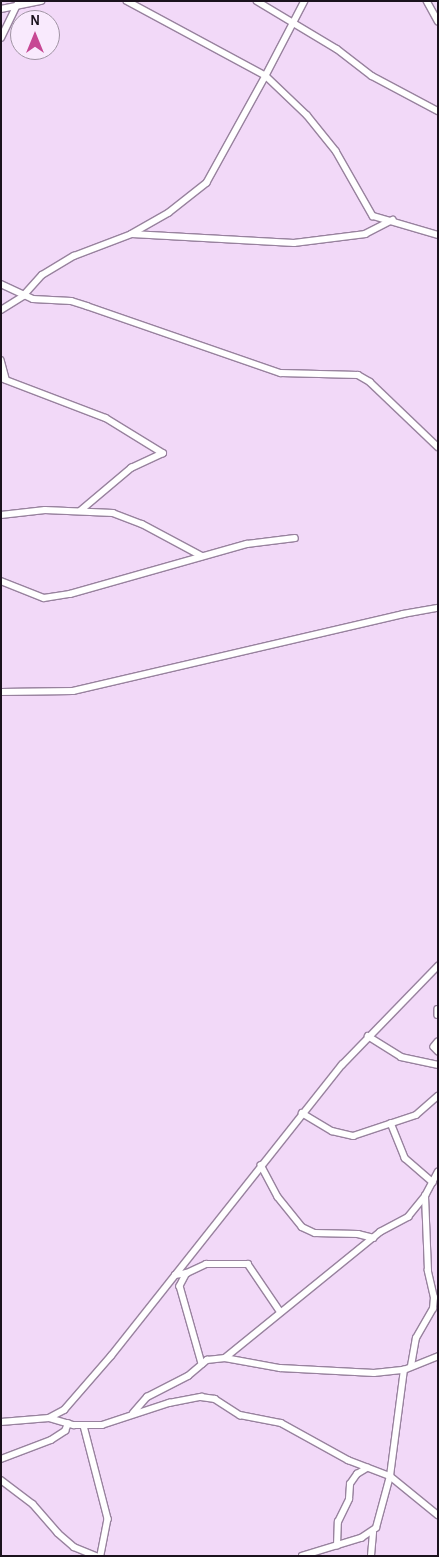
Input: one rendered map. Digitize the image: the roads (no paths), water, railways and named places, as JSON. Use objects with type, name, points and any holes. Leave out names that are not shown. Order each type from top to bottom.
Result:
[{"type":"street","points":[[1,9],[18,4],[41,1]]},
{"type":"street","points":[[127,1],[225,51],[266,76],[307,115],[336,151],[371,213],[438,235]]},
{"type":"street","points":[[257,1],[337,49],[372,76],[438,111]]},
{"type":"street","points":[[1,310],[23,296],[42,274],[74,256],[132,234],[169,213],[207,183],[306,1]]},
{"type":"street","points":[[427,1],[438,21]]},
{"type":"street","points":[[1,38],[18,4]]},
{"type":"street","points":[[132,234],[294,243],[365,234],[393,220]]},
{"type":"street","points":[[1,284],[23,296],[40,301],[75,302],[281,373],[358,375],[438,447]]},
{"type":"street","points":[[1,360],[4,379],[106,418],[163,453],[131,468],[80,511]]},
{"type":"street","points":[[1,516],[45,510],[80,511],[130,518],[202,556]]},
{"type":"street","points":[[1,581],[44,598],[61,596],[266,540],[295,538]]},
{"type":"street","points":[[1,692],[73,691],[403,614],[438,608]]},
{"type":"street","points":[[49,1418],[64,1410],[175,1275],[302,1113],[368,1036],[438,966]]},
{"type":"street","points":[[438,1009],[438,1015]]},
{"type":"street","points":[[368,1036],[401,1057],[415,1063],[438,1065]]},
{"type":"street","points":[[438,1042],[434,1047],[438,1051]]},
{"type":"street","points":[[302,1113],[332,1131],[353,1136],[416,1115],[438,1096]]},
{"type":"street","points":[[392,1123],[405,1158],[434,1184]]},
{"type":"street","points":[[261,1165],[278,1197],[302,1227],[315,1233],[358,1234],[374,1238]]},
{"type":"street","points":[[133,1413],[147,1397],[188,1376],[202,1364],[225,1358],[374,1238],[408,1217],[434,1184],[438,1172]]},
{"type":"street","points":[[411,1366],[416,1338],[430,1314],[434,1298],[428,1271],[425,1196]]},
{"type":"street","points":[[175,1275],[187,1273],[206,1264],[248,1264],[280,1312]]},
{"type":"street","points":[[187,1273],[180,1286],[202,1364]]},
{"type":"street","points":[[225,1358],[254,1366],[327,1372],[404,1370],[438,1356]]},
{"type":"street","points":[[372,1556],[373,1533],[390,1476],[404,1370]]},
{"type":"street","points":[[1,1422],[49,1418],[68,1424],[84,1426],[102,1425],[133,1413],[189,1399],[214,1399],[240,1415],[281,1423],[367,1468],[390,1476],[438,1515]]},
{"type":"street","points":[[1,1459],[51,1440],[65,1431],[68,1424]]},
{"type":"street","points":[[84,1426],[108,1520],[101,1556]]},
{"type":"street","points":[[338,1546],[338,1522],[349,1499],[350,1484],[357,1474],[367,1468]]},
{"type":"street","points":[[1,1480],[33,1504],[58,1533],[74,1546],[96,1556]]},
{"type":"street","points":[[302,1556],[338,1546],[373,1533]]}]
